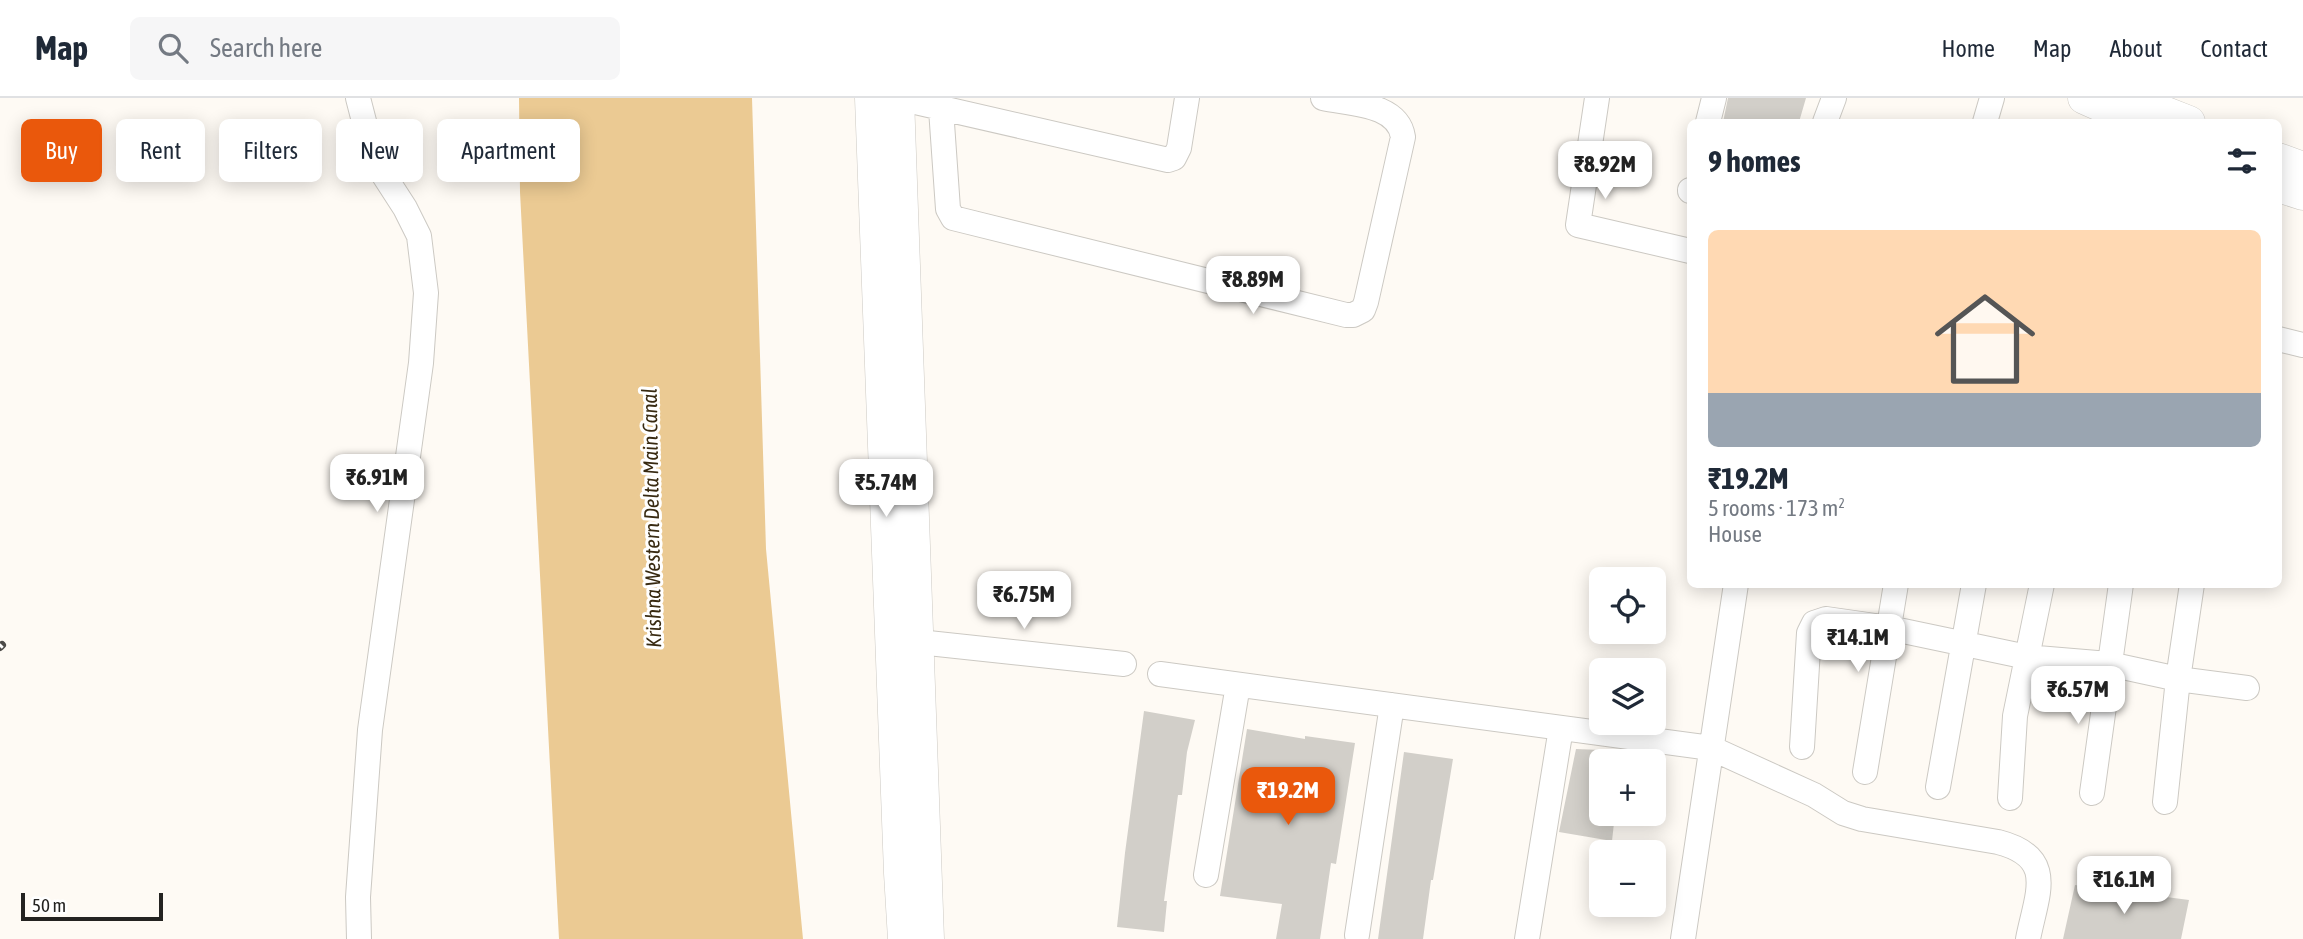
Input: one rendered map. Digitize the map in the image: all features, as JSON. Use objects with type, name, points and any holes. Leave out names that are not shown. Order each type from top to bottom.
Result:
[{"type":"main road","points":[[871,98],[887,200],[905,640],[911,919],[928,939]]},
{"type":"main road","points":[[887,200],[898,98]]},
{"type":"main road","points":[[2084,98],[2128,115],[2163,119]]},
{"type":"main road","points":[[2282,160],[2303,168]]},
{"type":"main road","points":[[2282,187],[2303,194]]},
{"type":"street","points":[[358,98],[374,160],[405,208],[419,236],[426,293],[421,363],[370,730],[358,897],[359,939]]},
{"type":"street","points":[[898,98],[1168,160],[1174,158],[1179,148],[1187,98]]},
{"type":"street","points":[[941,109],[948,209],[953,218],[1353,315],[1363,310],[1366,302],[1403,137],[1397,121],[1383,111],[1323,98]]},
{"type":"street","points":[[1597,98],[1578,225],[1687,250]]},
{"type":"street","points":[[1709,119],[1714,98]]},
{"type":"street","points":[[1826,119],[1834,98]]},
{"type":"street","points":[[1986,119],[1992,98]]},
{"type":"street","points":[[2282,340],[2303,345]]},
{"type":"street","points":[[1683,939],[1734,588]]},
{"type":"street","points":[[1865,772],[1895,588]]},
{"type":"street","points":[[1938,787],[1973,588]]},
{"type":"street","points":[[2010,798],[2015,716],[2041,588]]},
{"type":"street","points":[[2092,793],[2120,588]]},
{"type":"street","points":[[2165,802],[2178,679],[2191,588]]},
{"type":"street","points":[[1802,747],[1809,632],[1814,622],[1826,619],[1889,628],[2027,657],[2109,664],[2178,679],[2247,688]]},
{"type":"street","points":[[905,640],[1124,664]]},
{"type":"street","points":[[1160,674],[1712,748],[1814,795],[1843,813],[1862,819],[1998,842],[2015,846],[2027,853],[2038,873],[2038,888],[2028,939]]},
{"type":"street","points":[[1206,875],[1238,685]]},
{"type":"street","points":[[1357,935],[1392,705]]},
{"type":"street","points":[[1527,939],[1561,728]]},
{"type":"water","name":"Krishna Western Delta Main Canal","points":[[519,98],[752,98],[766,549],[803,939],[559,939],[520,182],[580,182],[580,119],[519,119]]},
{"type":"building","points":[[1728,98],[1806,98],[1800,119],[1724,119]]},
{"type":"building","points":[[1144,711],[1195,720],[1187,752],[1182,795],[1178,795],[1164,901],[1167,901],[1164,932],[1117,927]]},
{"type":"building","points":[[1247,729],[1305,739],[1305,736],[1355,743],[1336,864],[1331,863],[1320,939],[1276,939],[1282,904],[1220,896]]},
{"type":"building","points":[[1576,749],[1589,750],[1589,826],[1614,826],[1612,840],[1559,832]]},
{"type":"building","points":[[1404,752],[1453,759],[1423,939],[1378,939]]},
{"type":"building","points":[[2075,885],[2189,900],[2181,939],[2063,939]]}]
